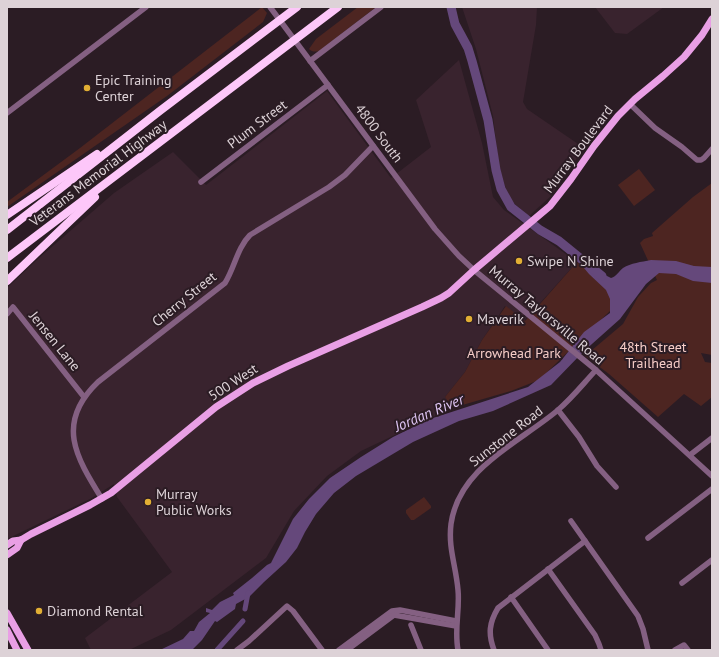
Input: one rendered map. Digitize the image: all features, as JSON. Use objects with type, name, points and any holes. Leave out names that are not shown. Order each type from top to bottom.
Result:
[{"type":"highway","name":"Veterans Memorial Highway","points":[[7,258],[338,7]]},
{"type":"highway","name":"Veterans Memorial Highway","points":[[7,230],[295,8]]},
{"type":"highway","points":[[7,215],[161,110]]},
{"type":"highway","points":[[7,281],[92,201],[109,182]]},
{"type":"main road","name":"Murray Boulevard","points":[[474,270],[550,206],[614,121],[630,104],[684,56],[702,35],[712,19]]},
{"type":"main road","name":"500 West","points":[[7,545],[13,541],[21,540],[102,499],[121,486],[240,390],[272,373],[441,298],[474,270]]},
{"type":"main road","name":"500 West","points":[[7,555],[17,548],[21,540]]},
{"type":"main road","points":[[7,613],[28,650]]},
{"type":"main road","points":[[7,630],[17,650]]},
{"type":"street","points":[[7,113],[146,7]]},
{"type":"street","name":"4800 South","points":[[270,7],[435,229],[459,256],[474,270]]},
{"type":"street","points":[[310,61],[381,7]]},
{"type":"street","name":"Plum Street","points":[[201,182],[328,86]]},
{"type":"street","points":[[630,104],[655,128],[682,147],[697,160],[704,158],[712,149]]},
{"type":"street","name":"Cherry Street","points":[[102,499],[82,465],[73,439],[75,418],[84,397],[98,382],[225,283],[231,274],[241,246],[250,235],[339,179],[373,146]]},
{"type":"street","name":"Murray Taylorsville Road","points":[[474,270],[596,370],[712,476]]},
{"type":"street","name":"Jensen Lane","points":[[7,314],[13,307],[84,397]]},
{"type":"street","name":"Sunstone Road","points":[[458,650],[456,624],[459,591],[450,548],[450,536],[453,515],[462,492],[479,469],[558,410],[596,370]]},
{"type":"street","points":[[558,410],[579,437],[597,466],[616,487]]},
{"type":"street","points":[[690,455],[712,438]]},
{"type":"street","points":[[648,538],[712,489]]},
{"type":"street","points":[[571,521],[638,616],[644,629],[648,650]]},
{"type":"street","points":[[494,650],[490,634],[492,619],[498,608],[585,541]]},
{"type":"street","points":[[682,584],[712,560]]},
{"type":"street","points":[[548,569],[595,635],[601,650]]},
{"type":"street","points":[[511,597],[548,650]]},
{"type":"street","points":[[237,650],[287,606],[293,611],[322,650]]},
{"type":"street","points":[[339,650],[392,611],[400,610],[456,624]]},
{"type":"street","points":[[347,650],[394,615],[456,624]]},
{"type":"street","points":[[411,624],[421,650]]},
{"type":"street","points":[[675,650],[684,645],[688,650]]},
{"type":"shaded area","points":[[462,7],[537,7],[536,25],[523,102],[527,109],[584,148],[551,196],[529,216],[509,199],[499,167],[493,116],[476,49]]},
{"type":"shaded area","points":[[595,7],[664,7],[627,34],[615,33]]},
{"type":"shaded area","points":[[459,60],[482,143],[493,197],[504,210],[577,262],[524,321],[505,306],[482,340],[465,372],[445,397],[452,408],[361,451],[327,476],[294,511],[266,558],[171,630],[129,650],[91,650],[85,638],[172,572],[117,497],[114,484],[90,499],[7,539],[7,288],[114,193],[173,152],[206,185],[327,91],[391,178],[431,147],[416,100]]},
{"type":"shaded area","points":[[651,260],[676,261],[694,266],[712,267],[712,283],[693,281],[676,274],[659,273],[646,284],[620,319],[583,352],[551,385],[493,411],[459,421],[413,442],[356,476],[334,493],[316,514],[297,548],[286,562],[249,597],[236,604],[235,609],[217,622],[215,621],[202,640],[192,650],[160,650],[183,639],[190,631],[194,631],[199,622],[210,613],[206,612],[206,608],[212,610],[220,602],[234,595],[233,593],[271,563],[293,519],[309,499],[330,478],[393,437],[430,419],[528,387],[560,362],[584,332],[610,313],[610,299],[606,290],[579,262],[611,278],[626,266]]},
{"type":"green space","points":[[262,7],[267,13],[263,22],[167,96],[7,207],[7,202],[80,148]]},
{"type":"green space","points":[[358,7],[376,7],[319,51],[314,52],[309,49],[316,39]]},
{"type":"green space","points":[[639,169],[655,190],[634,206],[618,185]]},
{"type":"green space","name":"48th Street Trailhead","points":[[712,183],[712,355],[701,353],[705,362],[712,363],[712,397],[701,406],[684,394],[658,417],[609,374],[585,356],[623,324],[638,297],[651,283],[657,280],[640,243],[644,239],[653,236],[652,233],[693,197]]},
{"type":"green space","name":"Arrowhead Park","points":[[577,262],[603,283],[610,295],[610,311],[539,380],[511,391],[452,408],[445,397],[465,372],[482,340],[506,306],[525,321]]},
{"type":"green space","points":[[424,497],[431,508],[414,520],[411,520],[406,513],[406,510]]},
{"type":"waterway","points":[[451,7],[455,24],[468,48],[472,61],[488,120],[496,170],[501,189],[511,207],[540,230],[559,241],[602,276]]},
{"type":"waterway","points":[[245,609],[248,593]]},
{"type":"waterway","points":[[217,650],[243,621]]},
{"type":"place","name":"Epic Training Center","points":[[87,88]]},
{"type":"place","name":"Swipe N Shine","points":[[519,261]]},
{"type":"place","name":"Maverik","points":[[469,319]]},
{"type":"place","name":"Murray Public Works","points":[[148,502]]},
{"type":"place","name":"Diamond Rental","points":[[39,611]]},
{"type":"water label","name":"Jordan River","points":[[429,413]]}]
